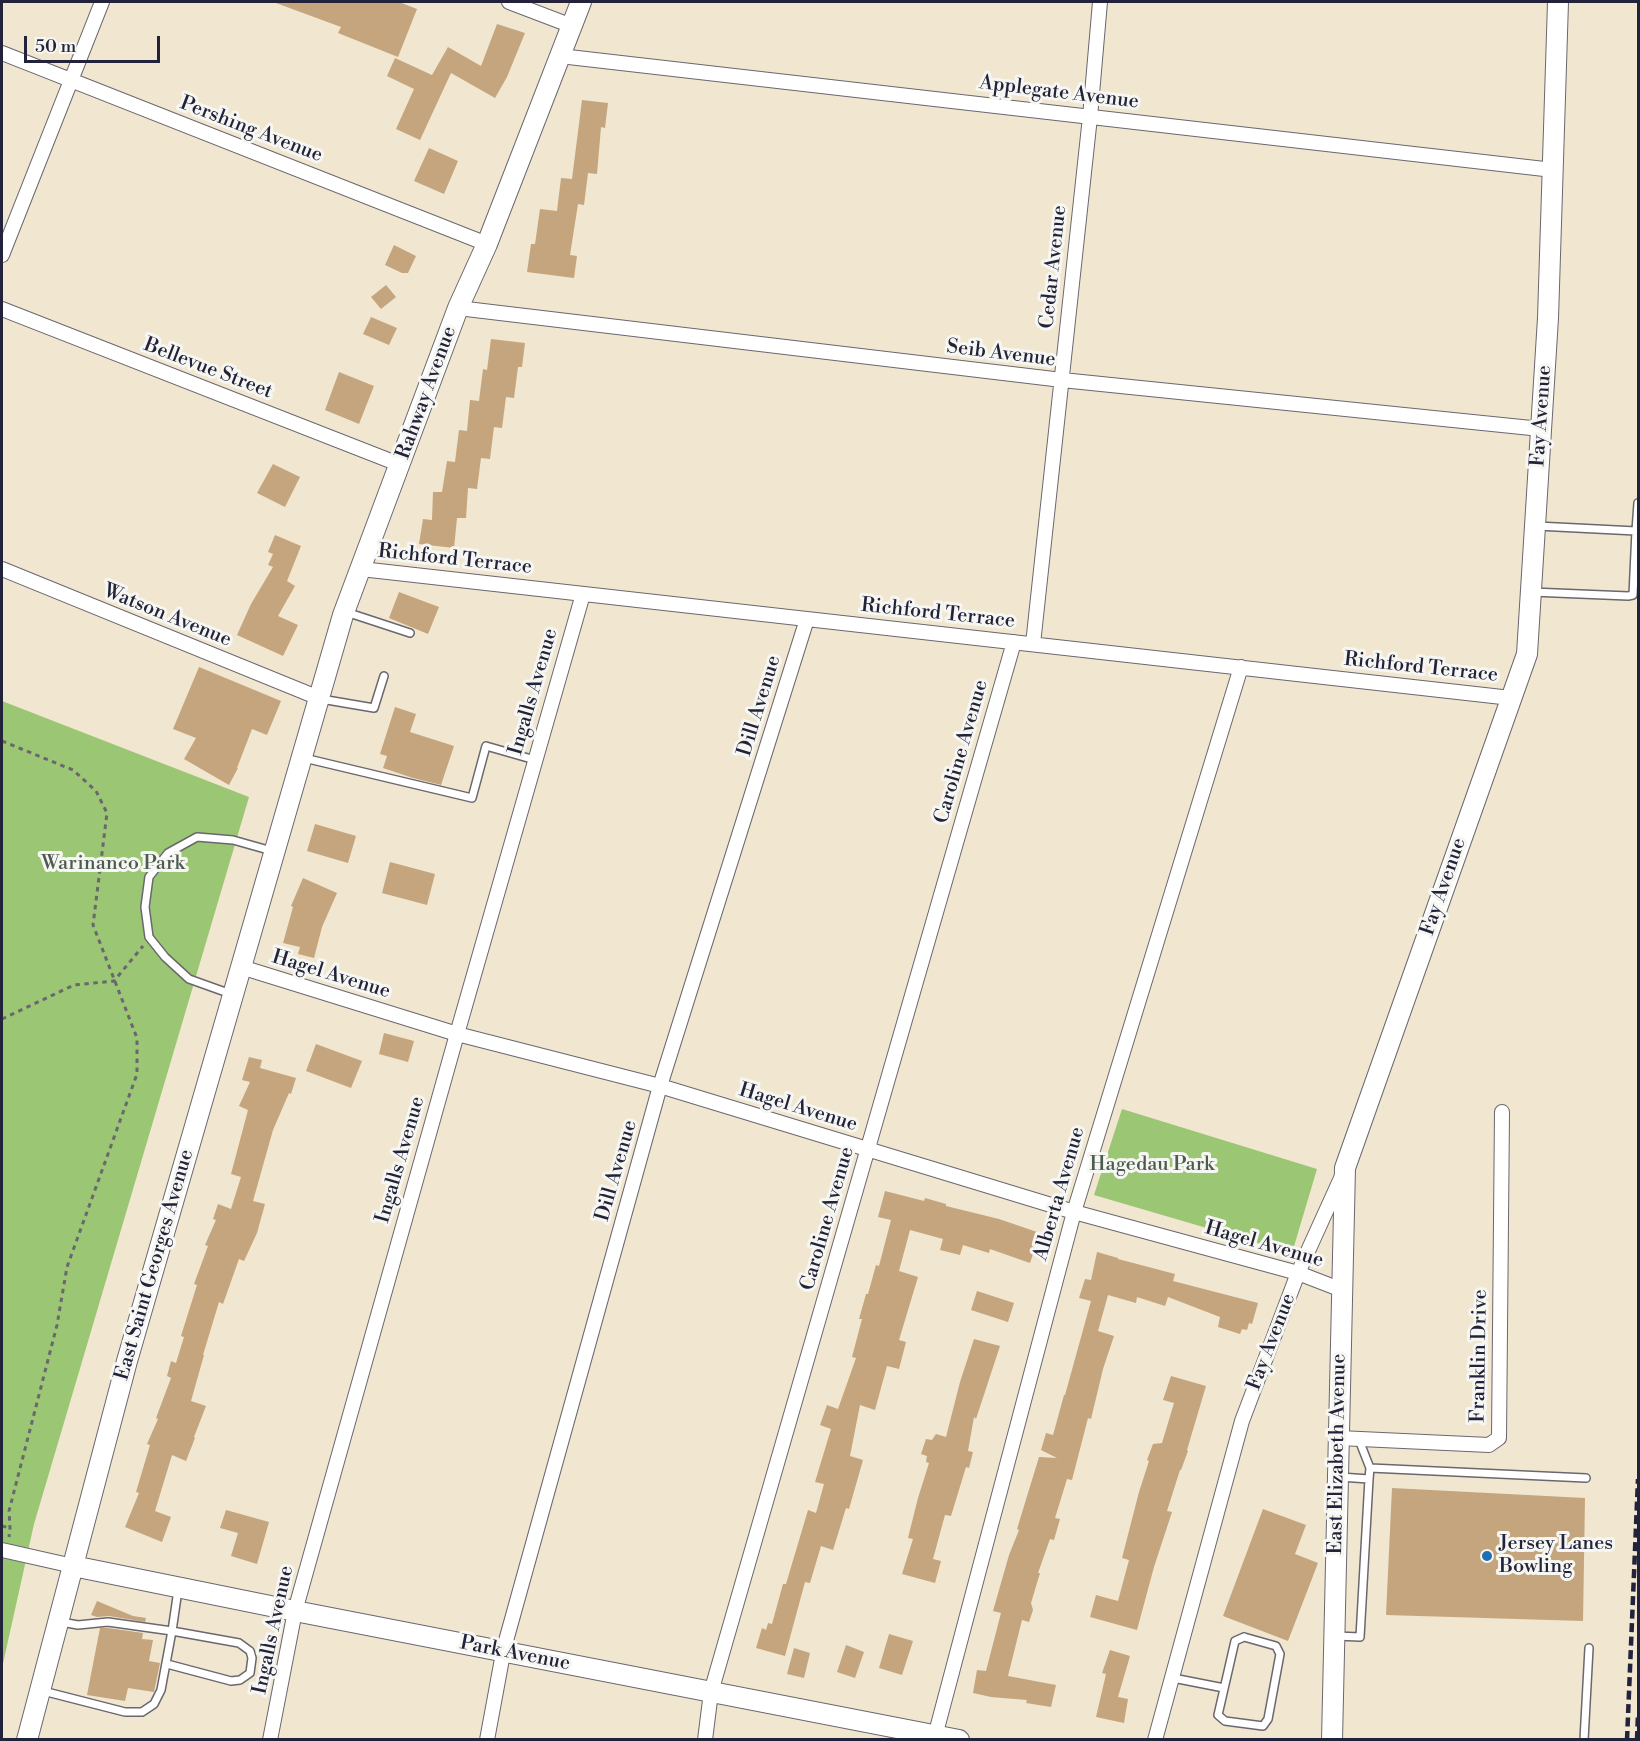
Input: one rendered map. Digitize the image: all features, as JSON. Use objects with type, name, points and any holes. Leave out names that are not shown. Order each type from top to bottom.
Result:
[{"type":"street","points":[[2,255],[102,2]]},
{"type":"street","points":[[508,2],[572,26]]},
{"type":"street","name":"Rahway Avenue","points":[[290,792],[344,611],[458,308],[487,244],[581,2]]},
{"type":"street","name":"Cedar Avenue","points":[[1034,644],[1090,117],[1100,2]]},
{"type":"street","name":"Fay Avenue","points":[[1155,1740],[1242,1421],[1298,1274],[1345,1168],[1527,654],[1548,318],[1558,2]]},
{"type":"street","name":"Pershing Avenue","points":[[2,53],[487,244]]},
{"type":"street","name":"Applegate Avenue","points":[[560,56],[1552,170]]},
{"type":"street","name":"Seib Avenue","points":[[458,308],[1062,380],[1541,429]]},
{"type":"street","name":"Bellevue Street","points":[[2,309],[400,465]]},
{"type":"street","name":"Watson Avenue","points":[[2,569],[319,698]]},
{"type":"street","name":"Richford Terrace","points":[[361,569],[1511,698]]},
{"type":"street","name":"Ingalls Avenue","points":[[270,1740],[295,1611],[583,594]]},
{"type":"street","name":"Dill Avenue","points":[[487,1740],[503,1652],[660,1086],[807,619]]},
{"type":"street","name":"Caroline Avenue","points":[[705,1740],[711,1692],[1014,642]]},
{"type":"street","name":"Alberta Avenue","points":[[934,1738],[1074,1212],[1241,667]]},
{"type":"street","name":"East Saint Georges Avenue","points":[[27,1740],[127,1361],[290,792]]},
{"type":"street","name":"Hagel Avenue","points":[[241,968],[457,1034],[660,1086],[1074,1212],[1298,1274],[1342,1290]]},
{"type":"street","name":"Franklin Drive","points":[[1339,1438],[1489,1445],[1499,1438],[1502,1112]]},
{"type":"street","name":"East Elizabeth Avenue","points":[[1332,1740],[1345,1168]]},
{"type":"street","points":[[4,1550],[73,1566]]},
{"type":"street","name":"Park Avenue","points":[[73,1566],[934,1738],[959,1740]]},
{"type":"lane","points":[[1531,592],[1629,597],[1633,594],[1638,503]]},
{"type":"lane","points":[[1535,526],[1636,531]]},
{"type":"lane","points":[[344,611],[410,633]]},
{"type":"lane","points":[[319,698],[374,708],[384,676]]},
{"type":"lane","points":[[302,757],[472,798],[486,746],[535,760]]},
{"type":"lane","points":[[233,995],[189,979],[165,957],[149,937],[145,907],[149,877],[168,853],[196,837],[233,840],[274,852]]},
{"type":"lane","points":[[1334,1636],[1360,1636],[1370,1468],[1359,1439]]},
{"type":"lane","points":[[1370,1468],[1586,1478]]},
{"type":"lane","points":[[1338,1477],[1369,1479]]},
{"type":"lane","points":[[40,1691],[125,1712],[142,1712],[154,1704],[162,1690],[179,1588]]},
{"type":"lane","points":[[58,1621],[78,1625],[108,1622],[239,1643],[250,1651],[252,1659],[250,1673],[240,1680],[231,1681],[167,1664]]},
{"type":"lane","points":[[1244,1637],[1276,1646],[1280,1654],[1268,1719],[1263,1726],[1225,1721],[1218,1715],[1224,1689],[1235,1641],[1244,1637]]},
{"type":"lane","points":[[1584,1740],[1589,1648]]},
{"type":"lane","points":[[1173,1678],[1224,1689]]},
{"type":"path","points":[[2,741],[73,770],[96,791],[107,813],[93,925],[137,1038],[137,1074],[67,1267],[57,1325],[9,1511],[10,1528],[4,1550]]},
{"type":"path","points":[[2,1019],[74,985],[114,981],[149,937]]},
{"type":"path","points":[[2,1526],[10,1528]]},
{"type":"green space","name":"Warinanco Park","points":[[2,701],[249,797],[34,1524],[2,1668]]},
{"type":"green space","name":"Hagedau Park","points":[[1122,1109],[1317,1169],[1292,1253],[1094,1195]]},
{"type":"building","points":[[276,2],[399,2],[417,9],[398,57],[338,33],[341,27]]},
{"type":"building","points":[[497,24],[525,33],[507,77],[495,98],[451,73],[420,140],[396,129],[414,89],[387,76],[395,58],[432,75],[448,47],[481,66]]},
{"type":"building","points":[[582,100],[608,103],[605,128],[601,127],[597,174],[588,173],[584,205],[578,204],[570,255],[577,256],[574,278],[527,272],[531,244],[535,244],[540,209],[557,211],[561,178],[572,179]]},
{"type":"building","points":[[429,148],[458,161],[444,194],[414,181]]},
{"type":"building","points":[[394,245],[416,256],[408,273],[402,273],[385,265]]},
{"type":"building","points":[[386,285],[396,297],[381,309],[371,297]]},
{"type":"building","points":[[371,317],[397,328],[389,345],[363,334]]},
{"type":"building","points":[[491,339],[525,343],[522,367],[518,367],[514,398],[506,397],[502,428],[494,427],[490,459],[481,458],[477,489],[468,488],[466,518],[457,518],[454,548],[419,544],[423,519],[432,520],[433,492],[442,492],[447,461],[455,462],[459,430],[467,431],[470,400],[479,401],[483,369],[487,370]]},
{"type":"building","points":[[339,372],[374,386],[359,424],[325,410]]},
{"type":"building","points":[[273,464],[300,477],[285,507],[257,493]]},
{"type":"building","points":[[275,535],[301,546],[287,581],[295,586],[278,616],[298,625],[283,656],[237,635],[251,604],[273,567],[268,565],[273,554],[268,552]]},
{"type":"building","points":[[399,592],[439,607],[428,634],[389,618]]},
{"type":"building","points":[[199,667],[281,701],[267,735],[252,729],[238,768],[229,785],[184,759],[196,738],[173,729]]},
{"type":"building","points":[[395,707],[416,714],[410,732],[454,746],[441,785],[383,768],[387,756],[380,754]]},
{"type":"building","points":[[315,824],[356,836],[348,863],[307,851]]},
{"type":"building","points":[[390,862],[435,874],[427,905],[382,893]]},
{"type":"building","points":[[303,878],[337,893],[322,927],[314,958],[298,954],[300,947],[283,943],[293,907],[291,906]]},
{"type":"building","points":[[384,1033],[414,1041],[408,1062],[379,1054]]},
{"type":"building","points":[[316,1044],[362,1061],[351,1088],[306,1071]]},
{"type":"building","points":[[249,1057],[262,1060],[260,1068],[296,1078],[291,1094],[289,1093],[273,1130],[253,1201],[265,1204],[257,1233],[244,1261],[239,1259],[223,1304],[219,1302],[203,1355],[191,1401],[206,1406],[186,1461],[172,1455],[155,1511],[171,1517],[162,1542],[125,1527],[139,1493],[136,1492],[150,1445],[147,1444],[171,1378],[167,1376],[171,1361],[176,1363],[184,1337],[181,1336],[197,1285],[194,1284],[208,1246],[205,1245],[216,1220],[213,1219],[218,1204],[231,1209],[241,1177],[231,1174],[248,1110],[239,1106],[250,1082],[242,1080]]},
{"type":"building","points":[[885,1191],[924,1201],[925,1198],[1040,1233],[1030,1263],[990,1249],[989,1253],[963,1245],[960,1255],[940,1250],[943,1239],[910,1230],[899,1271],[918,1277],[899,1340],[906,1342],[899,1369],[887,1366],[875,1410],[860,1405],[850,1456],[863,1460],[849,1509],[846,1508],[833,1550],[821,1546],[810,1583],[805,1582],[785,1656],[756,1648],[762,1628],[766,1630],[768,1623],[772,1624],[808,1510],[816,1513],[824,1484],[815,1482],[831,1429],[820,1425],[827,1405],[838,1409],[856,1358],[852,1357],[862,1319],[859,1319],[876,1265],[879,1266],[891,1220],[878,1217]]},
{"type":"building","points":[[1097,1252],[1175,1274],[1173,1281],[1258,1303],[1252,1324],[1249,1323],[1247,1330],[1242,1329],[1240,1334],[1218,1327],[1220,1317],[1168,1297],[1165,1306],[1137,1297],[1136,1303],[1108,1295],[1098,1331],[1114,1336],[1091,1419],[1088,1418],[1072,1480],[1067,1479],[1055,1518],[1060,1519],[1054,1540],[1050,1539],[1038,1573],[1040,1573],[1031,1603],[1033,1610],[1029,1622],[1022,1620],[1008,1676],[1056,1685],[1051,1707],[1026,1703],[1027,1700],[973,1693],[977,1670],[986,1671],[1001,1613],[993,1611],[1039,1457],[1057,1458],[1041,1450],[1046,1433],[1053,1435],[1065,1395],[1091,1301],[1079,1298],[1085,1279],[1091,1280]]},
{"type":"building","points":[[977,1291],[1014,1303],[1008,1322],[971,1310]]},
{"type":"building","points":[[974,1339],[1000,1346],[976,1419],[974,1417],[968,1451],[973,1452],[969,1468],[966,1467],[951,1516],[945,1515],[933,1559],[941,1561],[935,1583],[902,1574],[913,1539],[908,1538],[929,1463],[926,1462],[927,1456],[921,1454],[926,1439],[932,1440],[936,1434],[946,1437]]},
{"type":"building","points":[[1171,1376],[1206,1386],[1188,1451],[1167,1511],[1172,1512],[1137,1630],[1090,1617],[1096,1595],[1118,1601],[1129,1560],[1122,1558],[1149,1461],[1147,1460],[1153,1444],[1162,1443],[1174,1403],[1163,1400]]},
{"type":"building","name":"Jersey Lanes Bowling","points":[[1392,1488],[1585,1498],[1583,1621],[1386,1615]]},
{"type":"building","points":[[1263,1509],[1306,1525],[1295,1554],[1318,1563],[1288,1641],[1223,1616]]},
{"type":"building","points":[[226,1510],[269,1522],[257,1564],[231,1556],[238,1533],[220,1528]]},
{"type":"building","points":[[97,1601],[133,1616],[146,1618],[145,1622],[91,1615]]},
{"type":"building","points":[[100,1628],[143,1633],[142,1639],[153,1640],[149,1661],[160,1663],[154,1692],[128,1688],[125,1701],[87,1695]]},
{"type":"building","points":[[889,1634],[913,1641],[902,1675],[879,1668]]},
{"type":"building","points":[[846,1645],[864,1652],[855,1678],[837,1672]]},
{"type":"building","points":[[794,1648],[810,1653],[804,1678],[787,1674]]},
{"type":"building","points":[[1110,1650],[1130,1656],[1118,1697],[1128,1699],[1124,1723],[1096,1717],[1106,1674],[1102,1673]]},
{"type":"railway","points":[[1627,1740],[1638,1479]]},
{"type":"railway","points":[[1637,1740],[1638,1714]]},
{"type":"place","name":"Jersey Lanes Bowling","points":[[1487,1556]]}]
